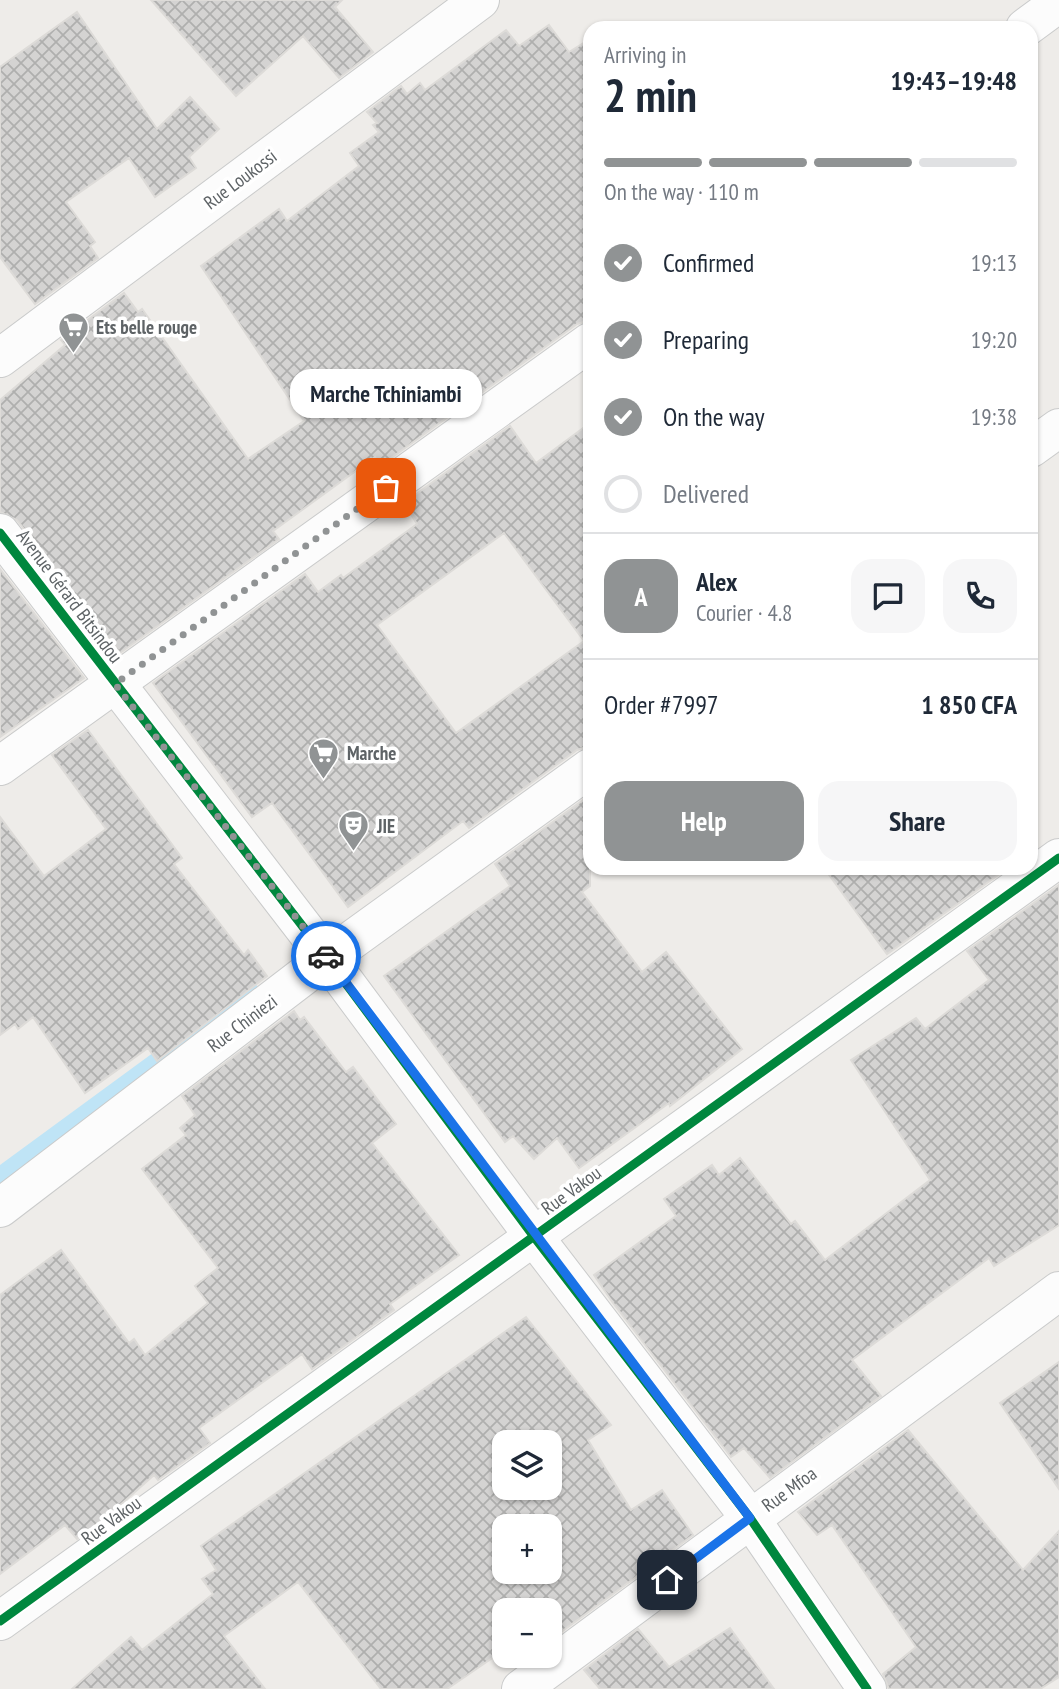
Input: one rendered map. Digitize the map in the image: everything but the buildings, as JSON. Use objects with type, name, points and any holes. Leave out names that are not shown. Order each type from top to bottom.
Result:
[{"type":"street","name":"Rue Loukossi","points":[[0,358],[480,0]]},
{"type":"street","points":[[1035,21],[1059,4]]},
{"type":"street","points":[[0,766],[583,347]]},
{"type":"street","points":[[1038,443],[1059,428]]},
{"type":"street","name":"Avenue Gérard Bitsindou","points":[[0,533],[327,958],[535,1238],[750,1518],[867,1689]]},
{"type":"street","name":"Rue Chiniezi","points":[[0,1208],[327,958],[583,773]]},
{"type":"street","name":"Rue Vakou","points":[[1038,873],[1059,858]]},
{"type":"street","name":"Rue Vakou","points":[[0,1621],[1036,875]]},
{"type":"street","name":"Rue Mfoa","points":[[521,1689],[1059,1291]]},
{"type":"waterway","points":[[0,1175],[251,991]]},
{"type":"cycle path","points":[[0,533],[327,958],[535,1238],[750,1518],[867,1689]]},
{"type":"cycle path","points":[[1038,873],[1059,858]]},
{"type":"cycle path","points":[[0,1621],[1035,875]]},
{"type":"way so far","points":[[326,956],[115,684],[386,488]]},
{"type":"place","name":"Ets belle rouge","points":[[73,354]]},
{"type":"place","name":"Marche Tchiniambi","points":[[386,488]]},
{"type":"place","name":"Marche","points":[[324,780]]},
{"type":"place","name":"JIE","points":[[354,853]]},
{"type":"route","points":[[326,956],[535,1238],[750,1518],[667,1580]]}]
